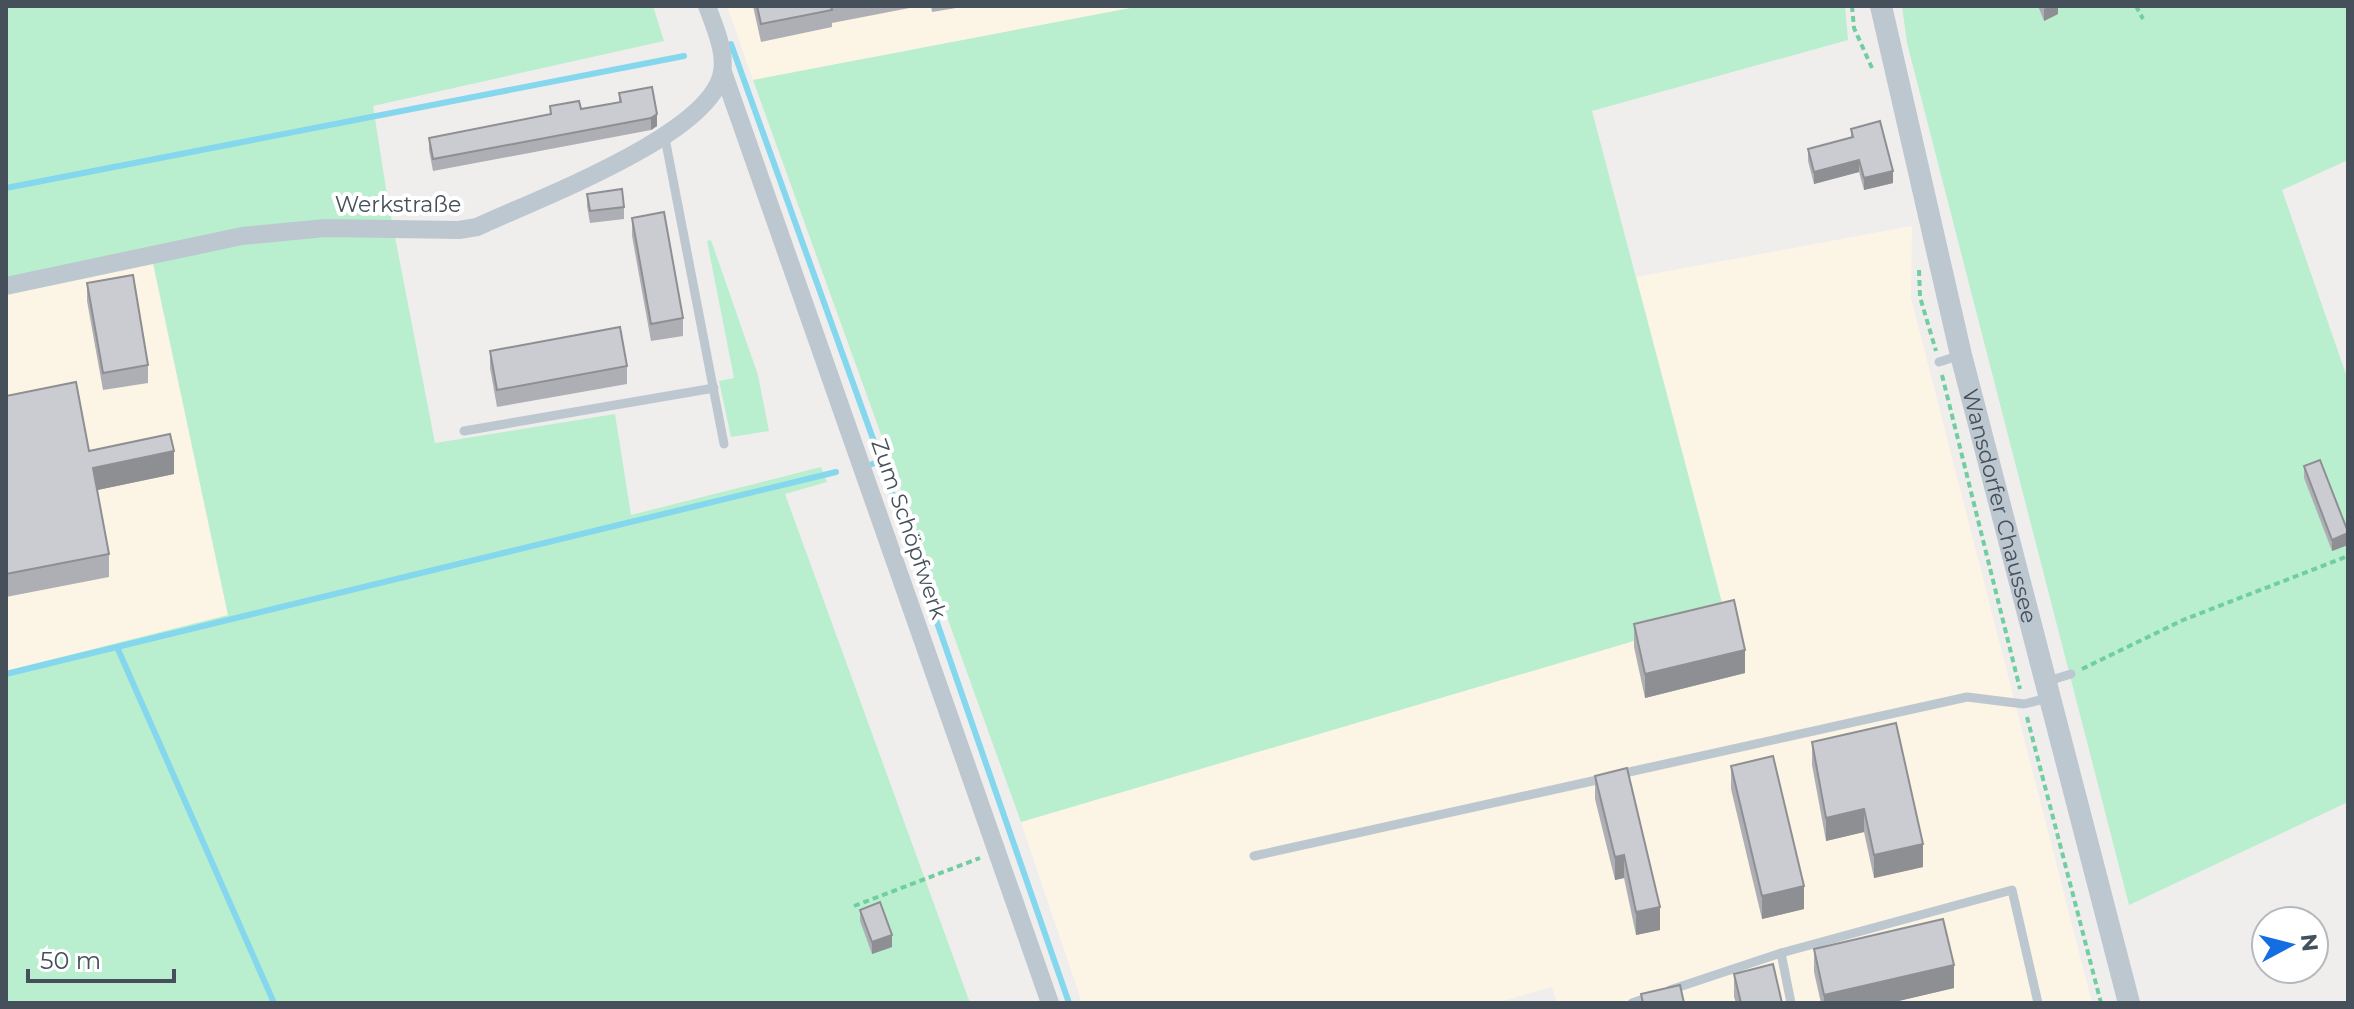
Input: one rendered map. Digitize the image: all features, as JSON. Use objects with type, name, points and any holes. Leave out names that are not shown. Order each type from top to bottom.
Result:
[{"type":"street","points":[[707,6],[718,39],[723,72]]},
{"type":"street","name":"Wansdorfer Chaussee","points":[[1881,6],[1961,355],[2126,1002]]},
{"type":"street","name":"Werkstraße","points":[[6,286],[242,236],[325,228],[459,230],[477,227],[665,138],[709,104],[723,72]]},
{"type":"street","name":"Zum Schöpfwerk","points":[[723,72],[1050,1003]]},
{"type":"lane","points":[[665,138],[724,444]]},
{"type":"lane","points":[[1939,362],[1961,355]]},
{"type":"lane","points":[[464,431],[714,388]]},
{"type":"lane","points":[[1254,856],[1967,697],[2024,704],[2071,674]]},
{"type":"lane","points":[[1632,1003],[1781,953],[2012,890],[2038,1003]]},
{"type":"lane","points":[[1781,953],[1791,1003]]},
{"type":"path","points":[[2136,6],[2143,19]]},
{"type":"path","points":[[2071,674],[2183,620],[2348,556]]},
{"type":"path","points":[[854,906],[997,852]]},
{"type":"shaded area","points":[[727,6],[1141,6],[753,80]]},
{"type":"shaded area","points":[[1912,226],[1911,298],[2092,1003],[1557,1003],[1552,987],[1495,1003],[1082,1003],[1021,822],[1725,614],[1636,277]]},
{"type":"shaded area","points":[[150,249],[228,616],[6,671],[6,278]]},
{"type":"green space","points":[[6,6],[653,6],[664,41],[373,106],[388,201],[435,443],[615,414],[631,515],[821,467],[827,482],[785,494],[970,1003],[6,1003],[6,671],[228,615],[150,249],[6,278]]},
{"type":"green space","points":[[1141,6],[1845,6],[1848,40],[1592,111],[1725,614],[1021,822],[753,80]]},
{"type":"green space","points":[[1902,6],[2348,6],[2348,160],[2282,190],[2348,380],[2348,802],[2129,905],[1907,43]]},
{"type":"green space","points":[[711,240],[758,375],[769,431],[731,437],[719,381],[734,378],[707,241]]},
{"type":"building","points":[[757,6],[831,6],[832,10],[761,24]]},
{"type":"building","points":[[652,87],[657,114],[651,118],[433,159],[429,138],[551,114],[550,106],[579,101],[581,109],[621,102],[619,93]]},
{"type":"building","points":[[1880,121],[1893,171],[1864,178],[1859,160],[1814,172],[1808,149],[1853,137],[1851,129]]},
{"type":"building","points":[[622,189],[624,207],[590,211],[587,194]]},
{"type":"building","points":[[664,212],[683,318],[651,324],[632,218]]},
{"type":"building","points":[[133,275],[148,365],[103,373],[87,283]]},
{"type":"building","points":[[620,327],[627,366],[497,390],[490,351]]},
{"type":"building","points":[[76,382],[89,451],[170,434],[174,451],[93,468],[109,554],[6,574],[6,396]]},
{"type":"building","points":[[2320,460],[2348,532],[2332,540],[2304,466]]},
{"type":"building","points":[[1734,600],[1745,650],[1645,674],[1634,624]]},
{"type":"building","points":[[1896,723],[1923,844],[1874,855],[1864,809],[1826,818],[1812,742]]},
{"type":"building","points":[[1773,756],[1804,886],[1762,896],[1731,766]]},
{"type":"building","points":[[1627,768],[1660,907],[1636,912],[1624,855],[1615,857],[1595,776]]},
{"type":"building","points":[[880,902],[892,935],[872,942],[860,910]]},
{"type":"building","points":[[1943,919],[1954,965],[1824,995],[1814,949]]},
{"type":"building","points":[[1773,964],[1782,1003],[1741,1003],[1734,974]]},
{"type":"building","points":[[1680,985],[1684,1003],[1643,1003],[1641,994]]},
{"type":"waterway","points":[[731,44],[881,461]]},
{"type":"waterway","points":[[6,188],[684,56]]},
{"type":"waterway","points":[[872,464],[881,461],[1069,1003]]},
{"type":"waterway","points":[[6,674],[836,472]]},
{"type":"waterway","points":[[117,647],[274,1003]]}]
